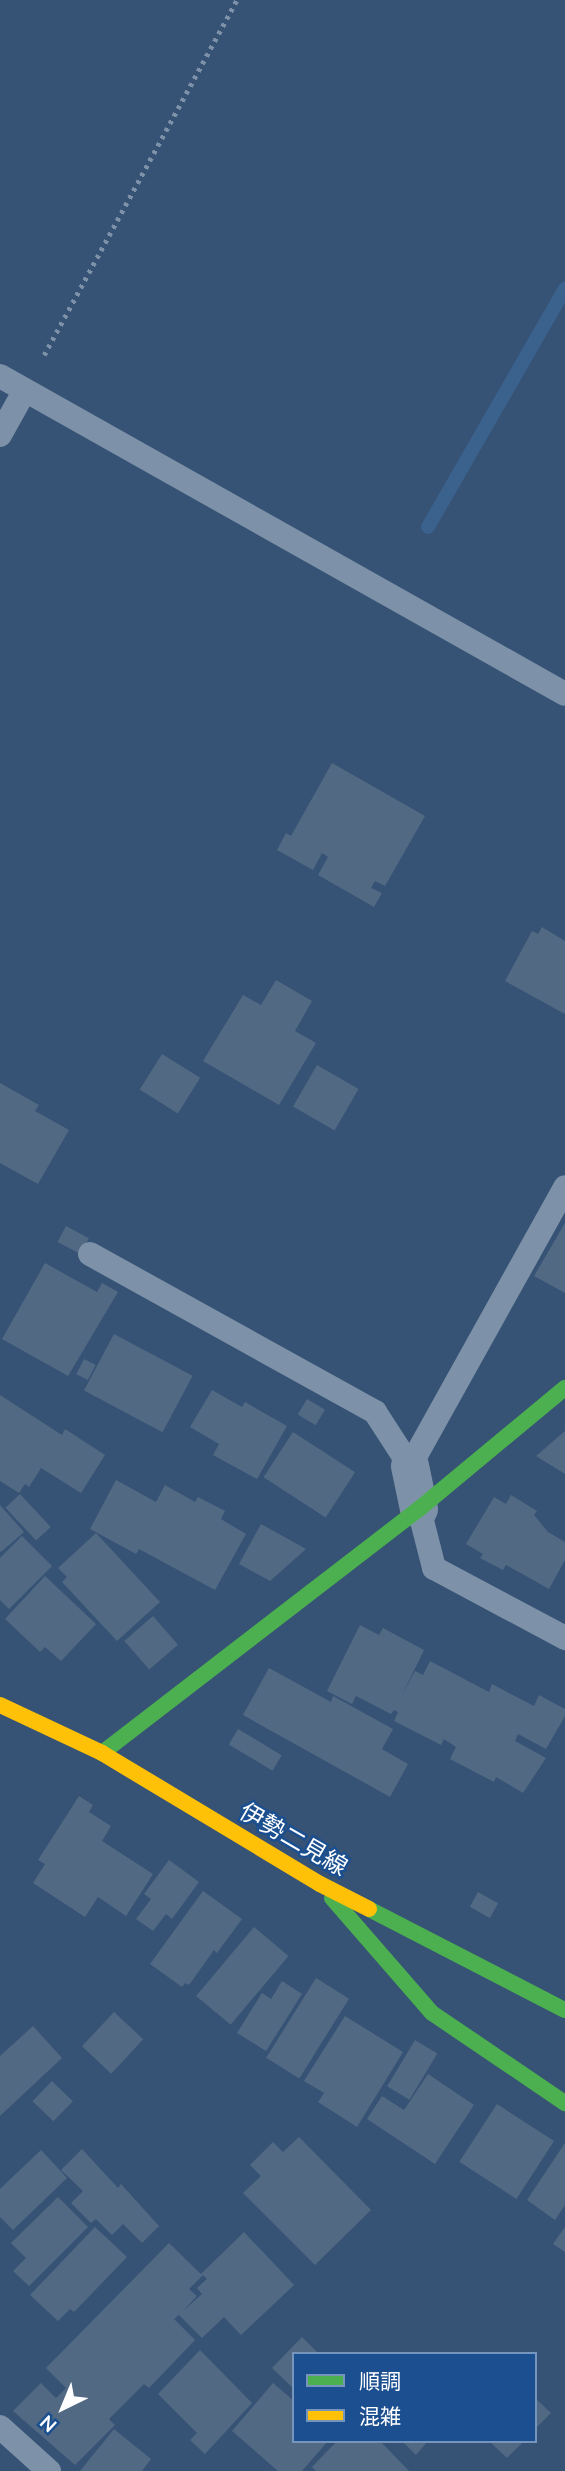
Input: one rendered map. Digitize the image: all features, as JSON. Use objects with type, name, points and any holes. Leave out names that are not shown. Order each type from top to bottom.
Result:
[{"type":"street","points":[[102,1753],[419,1509],[565,1388]]},
{"type":"street","points":[[410,1466],[419,1509]]},
{"type":"street","name":"伊勢二見線","points":[[0,1705],[102,1753],[320,1884],[565,2010]]},
{"type":"street","points":[[320,1884],[432,2013],[565,2103]]},
{"type":"lane","points":[[0,376],[565,694]]},
{"type":"lane","points":[[0,435],[25,390]]},
{"type":"lane","points":[[90,1254],[375,1412],[410,1466],[565,1187]]},
{"type":"lane","points":[[419,1509],[434,1568],[565,1638]]},
{"type":"lane","points":[[0,2427],[49,2471]]},
{"type":"path","points":[[25,390],[237,0]]},
{"type":"building","points":[[332,763],[425,816],[385,886],[375,881],[371,888],[382,893],[374,907],[318,875],[328,857],[322,853],[313,870],[277,850],[286,833],[291,836]]},
{"type":"building","points":[[542,927],[565,941],[565,1014],[505,981],[532,931],[538,934]]},
{"type":"building","points":[[276,980],[312,1001],[295,1031],[316,1043],[279,1105],[203,1061],[243,995],[261,1005]]},
{"type":"building","points":[[162,1054],[200,1078],[178,1113],[140,1090]]},
{"type":"building","points":[[317,1065],[359,1089],[335,1131],[293,1107]]},
{"type":"building","points":[[0,1083],[39,1105],[35,1111],[69,1130],[38,1184],[0,1163]]},
{"type":"building","points":[[565,1223],[565,1293],[534,1276]]},
{"type":"building","points":[[66,1226],[89,1238],[81,1254],[58,1242]]},
{"type":"building","points":[[45,1263],[97,1292],[102,1283],[118,1292],[68,1376],[2,1339]]},
{"type":"building","points":[[114,1334],[193,1376],[163,1432],[84,1391]]},
{"type":"building","points":[[84,1359],[96,1365],[88,1380],[76,1374]]},
{"type":"building","points":[[212,1390],[242,1407],[245,1402],[287,1426],[257,1479],[213,1455],[219,1444],[190,1427]]},
{"type":"building","points":[[0,1395],[62,1435],[65,1429],[105,1455],[81,1493],[41,1468],[29,1487],[25,1484],[19,1493],[0,1481]]},
{"type":"building","points":[[307,1399],[325,1410],[316,1425],[298,1414]]},
{"type":"building","points":[[565,1431],[565,1474],[536,1456]]},
{"type":"building","points":[[293,1432],[355,1472],[326,1518],[264,1477]]},
{"type":"building","points":[[116,1480],[156,1502],[165,1485],[195,1502],[198,1497],[225,1511],[221,1519],[246,1534],[215,1590],[139,1549],[136,1554],[90,1529]]},
{"type":"building","points":[[20,1494],[51,1527],[36,1541],[5,1508]]},
{"type":"building","points":[[511,1495],[537,1511],[534,1515],[548,1532],[565,1542],[565,1560],[549,1589],[506,1565],[503,1570],[480,1558],[483,1554],[466,1544],[494,1497],[506,1504]]},
{"type":"building","points":[[0,1505],[24,1532],[1,1552],[0,1551]]},
{"type":"building","points":[[261,1524],[306,1549],[270,1581],[239,1564]]},
{"type":"building","points":[[96,1533],[160,1602],[117,1641],[62,1582],[67,1577],[58,1568]]},
{"type":"building","points":[[22,1536],[52,1566],[9,1609],[0,1600],[0,1558]]},
{"type":"building","points":[[45,1576],[96,1624],[61,1661],[45,1647],[40,1652],[5,1619]]},
{"type":"building","points":[[153,1616],[178,1645],[149,1670],[124,1641]]},
{"type":"building","points":[[360,1625],[379,1635],[383,1628],[424,1650],[402,1695],[415,1671],[423,1675],[430,1661],[489,1692],[492,1684],[534,1706],[539,1695],[565,1709],[565,1716],[546,1749],[518,1734],[515,1741],[546,1758],[523,1793],[496,1777],[494,1782],[450,1759],[456,1747],[444,1739],[441,1745],[394,1721],[398,1712],[394,1710],[391,1714],[356,1696],[352,1704],[327,1691]]},
{"type":"building","points":[[269,1668],[331,1702],[333,1696],[393,1729],[382,1749],[408,1764],[390,1797],[243,1715]]},
{"type":"building","points":[[238,1729],[282,1755],[272,1771],[229,1744]]},
{"type":"building","points":[[79,1796],[93,1805],[89,1812],[111,1826],[102,1841],[153,1874],[126,1916],[98,1897],[85,1917],[33,1883],[45,1864],[38,1860]]},
{"type":"building","points":[[169,1860],[199,1882],[172,1919],[166,1914],[153,1931],[136,1919],[151,1899],[144,1894]]},
{"type":"building","points":[[203,1891],[242,1919],[217,1953],[214,1950],[189,1985],[185,1983],[182,1987],[150,1964]]},
{"type":"building","points":[[478,1892],[498,1903],[490,1918],[470,1907]]},
{"type":"building","points":[[254,1927],[288,1956],[231,2025],[196,1996]]},
{"type":"building","points":[[316,1978],[349,1999],[299,2078],[266,2058]]},
{"type":"building","points":[[282,1981],[302,1994],[266,2051],[237,2033],[262,1993],[271,1999]]},
{"type":"building","points":[[114,2012],[143,2039],[111,2074],[82,2046]]},
{"type":"building","points":[[345,2016],[403,2052],[357,2127],[318,2102],[324,2093],[304,2081]]},
{"type":"building","points":[[33,2026],[62,2058],[0,2116],[0,2056]]},
{"type":"building","points":[[415,2040],[437,2053],[409,2100],[387,2086]]},
{"type":"building","points":[[428,2074],[474,2105],[435,2164],[367,2119],[382,2096],[404,2110]]},
{"type":"building","points":[[52,2081],[73,2101],[53,2121],[33,2101]]},
{"type":"building","points":[[497,2104],[554,2141],[516,2199],[459,2162]]},
{"type":"building","points":[[299,2137],[371,2210],[315,2265],[243,2193],[261,2176],[250,2165],[273,2142],[283,2152]]},
{"type":"building","points":[[565,2143],[565,2205],[555,2220],[527,2200]]},
{"type":"building","points":[[82,2149],[118,2188],[121,2184],[159,2226],[142,2243],[123,2224],[112,2235],[96,2219],[91,2223],[71,2203],[83,2191],[61,2170]]},
{"type":"building","points":[[41,2150],[67,2178],[13,2230],[0,2217],[0,2189]]},
{"type":"building","points":[[58,2197],[88,2227],[29,2286],[13,2271],[26,2258],[11,2243]]},
{"type":"building","points":[[95,2227],[127,2257],[74,2312],[70,2309],[58,2321],[30,2295]]},
{"type":"building","points":[[565,2227],[565,2252],[553,2244]]},
{"type":"building","points":[[244,2232],[294,2285],[241,2335],[224,2317],[202,2338],[179,2315],[174,2319],[195,2340],[149,2388],[144,2384],[109,2419],[115,2425],[75,2465],[13,2411],[41,2383],[56,2398],[66,2388],[46,2368],[169,2243],[201,2274]],"holes":[[[203,2275],[207,2279],[197,2288],[202,2294],[182,2312],[197,2296],[189,2289]]]},
{"type":"building","points":[[302,2337],[317,2352],[292,2352],[292,2387],[272,2368]]},
{"type":"building","points":[[200,2350],[252,2403],[205,2454],[190,2440],[197,2433],[158,2394]]},
{"type":"building","points":[[273,2383],[292,2399],[292,2443],[326,2443],[302,2471],[278,2471],[232,2431]]},
{"type":"building","points":[[537,2400],[551,2413],[537,2427]]},
{"type":"building","points":[[114,2429],[151,2459],[142,2471],[80,2471]]},
{"type":"building","points":[[335,2443],[382,2443],[409,2471],[316,2471],[312,2467]]},
{"type":"building","points":[[404,2443],[426,2443],[416,2455]]},
{"type":"building","points":[[491,2443],[522,2443],[507,2458]]},
{"type":"waterway","points":[[428,527],[565,289]]},
{"type":"traffic: fast","points":[[102,1753],[419,1509],[565,1388]]},
{"type":"traffic: fast","points":[[332,1898],[432,2013],[565,2103]]},
{"type":"traffic: fast","points":[[369,1909],[565,2010]]},
{"type":"traffic: slow","points":[[0,1705],[102,1753],[320,1884],[369,1909]]}]
